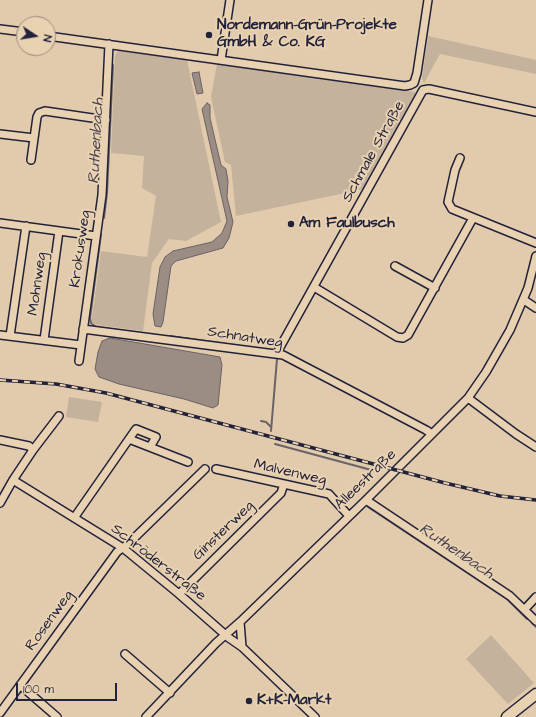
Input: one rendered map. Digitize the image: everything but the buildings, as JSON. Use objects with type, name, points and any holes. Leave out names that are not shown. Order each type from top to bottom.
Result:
[{"type":"main road","points":[[507,717],[536,694]]},
{"type":"street","points":[[222,60],[230,0]]},
{"type":"street","points":[[56,37],[405,86],[414,83],[418,74],[428,0]]},
{"type":"street","points":[[0,29],[16,31]]},
{"type":"street","name":"Krokusweg","points":[[79,361],[102,195],[109,44]]},
{"type":"street","name":"Schmale Straße","points":[[278,354],[279,349],[421,93],[425,89],[536,112]]},
{"type":"street","points":[[31,160],[38,112],[45,111],[106,120]]},
{"type":"street","points":[[0,134],[34,138]]},
{"type":"street","points":[[460,158],[455,170],[448,202],[452,209],[536,242]]},
{"type":"street","points":[[314,287],[397,337],[403,338],[408,335],[473,218]]},
{"type":"street","points":[[0,223],[96,236]]},
{"type":"street","points":[[10,336],[26,226]]},
{"type":"street","name":"Mohnweg","points":[[44,340],[59,231]]},
{"type":"street","name":"Alleestraße","points":[[146,717],[225,634],[240,622],[366,500],[468,398],[486,372],[510,330],[524,300],[536,256]]},
{"type":"street","points":[[395,266],[435,288]]},
{"type":"street","points":[[524,300],[536,308]]},
{"type":"street","name":"Schnatweg","points":[[83,329],[283,355],[395,413],[432,434]]},
{"type":"street","points":[[0,335],[81,346]]},
{"type":"street","points":[[468,398],[536,447]]},
{"type":"street","points":[[0,503],[33,450],[59,416]]},
{"type":"street","points":[[74,518],[136,429],[156,437],[150,447]]},
{"type":"street","points":[[129,439],[188,462]]},
{"type":"street","points":[[0,440],[29,446],[33,450]]},
{"type":"street","name":"Rosenweg","points":[[0,712],[117,552],[128,544],[205,469]]},
{"type":"street","name":"Malvenweg","points":[[216,469],[329,494],[349,516]]},
{"type":"street","name":"Schröderstraße","points":[[13,480],[123,548],[242,647],[314,717]]},
{"type":"street","name":"Ginsterweg","points":[[179,594],[281,493],[284,484]]},
{"type":"street","points":[[366,500],[510,596],[536,621]]},
{"type":"street","points":[[525,610],[536,597]]},
{"type":"street","points":[[240,622],[242,647]]},
{"type":"street","points":[[124,654],[170,693]]},
{"type":"street","points":[[20,685],[57,717]]},
{"type":"shaded area","points":[[428,36],[536,60],[536,74],[440,54],[424,83],[422,78]]},
{"type":"shaded area","points":[[118,51],[187,60],[221,222],[186,241],[169,239],[152,263],[143,331],[97,325],[92,322],[101,251],[147,257],[156,196],[142,188],[144,156],[111,153],[115,55]]},
{"type":"shaded area","points":[[217,64],[415,92],[416,96],[364,189],[236,216],[231,165],[225,162],[211,97]]},
{"type":"shaded area","points":[[199,72],[203,93],[197,94],[192,73]]},
{"type":"shaded area","points":[[207,103],[210,105],[210,118],[221,165],[226,169],[228,181],[227,197],[233,222],[229,238],[223,248],[176,261],[171,266],[163,322],[161,327],[155,326],[153,314],[160,267],[165,257],[173,251],[212,242],[222,233],[227,221],[202,109]]},
{"type":"shaded area","points":[[110,338],[220,357],[222,365],[218,405],[213,408],[184,399],[119,384],[99,377],[95,369],[98,352],[102,341]]},
{"type":"shaded area","points":[[69,397],[102,402],[98,422],[66,417]]},
{"type":"shaded area","points":[[491,635],[534,683],[508,704],[466,659]]},
{"type":"waterway","name":"Ruthenbach","points":[[104,218],[107,193],[113,65]]},
{"type":"waterway","name":"Ruthenbach","points":[[101,234],[90,318],[91,323],[96,327],[133,332]]},
{"type":"waterway","name":"Ruthenbach","points":[[170,336],[234,345]]},
{"type":"waterway","name":"Ruthenbach","points":[[271,431],[277,359]]},
{"type":"waterway","points":[[261,421],[266,422],[271,427]]},
{"type":"waterway","name":"Ruthenbach","points":[[275,444],[378,473]]},
{"type":"waterway","name":"Ruthenbach","points":[[368,507],[507,599],[527,619]]},
{"type":"waterway","name":"Ruthenbach","points":[[532,623],[536,627]]},
{"type":"railway","points":[[0,380],[56,384],[106,393],[445,483],[500,496],[536,500]]},
{"type":"place","name":"Nordemann-Grün-Projekte GmbH & Co. KG","points":[[209,35]]},
{"type":"place","name":"Am Faulbusch","points":[[291,224]]},
{"type":"place","name":"K+K-Markt","points":[[249,701]]}]
